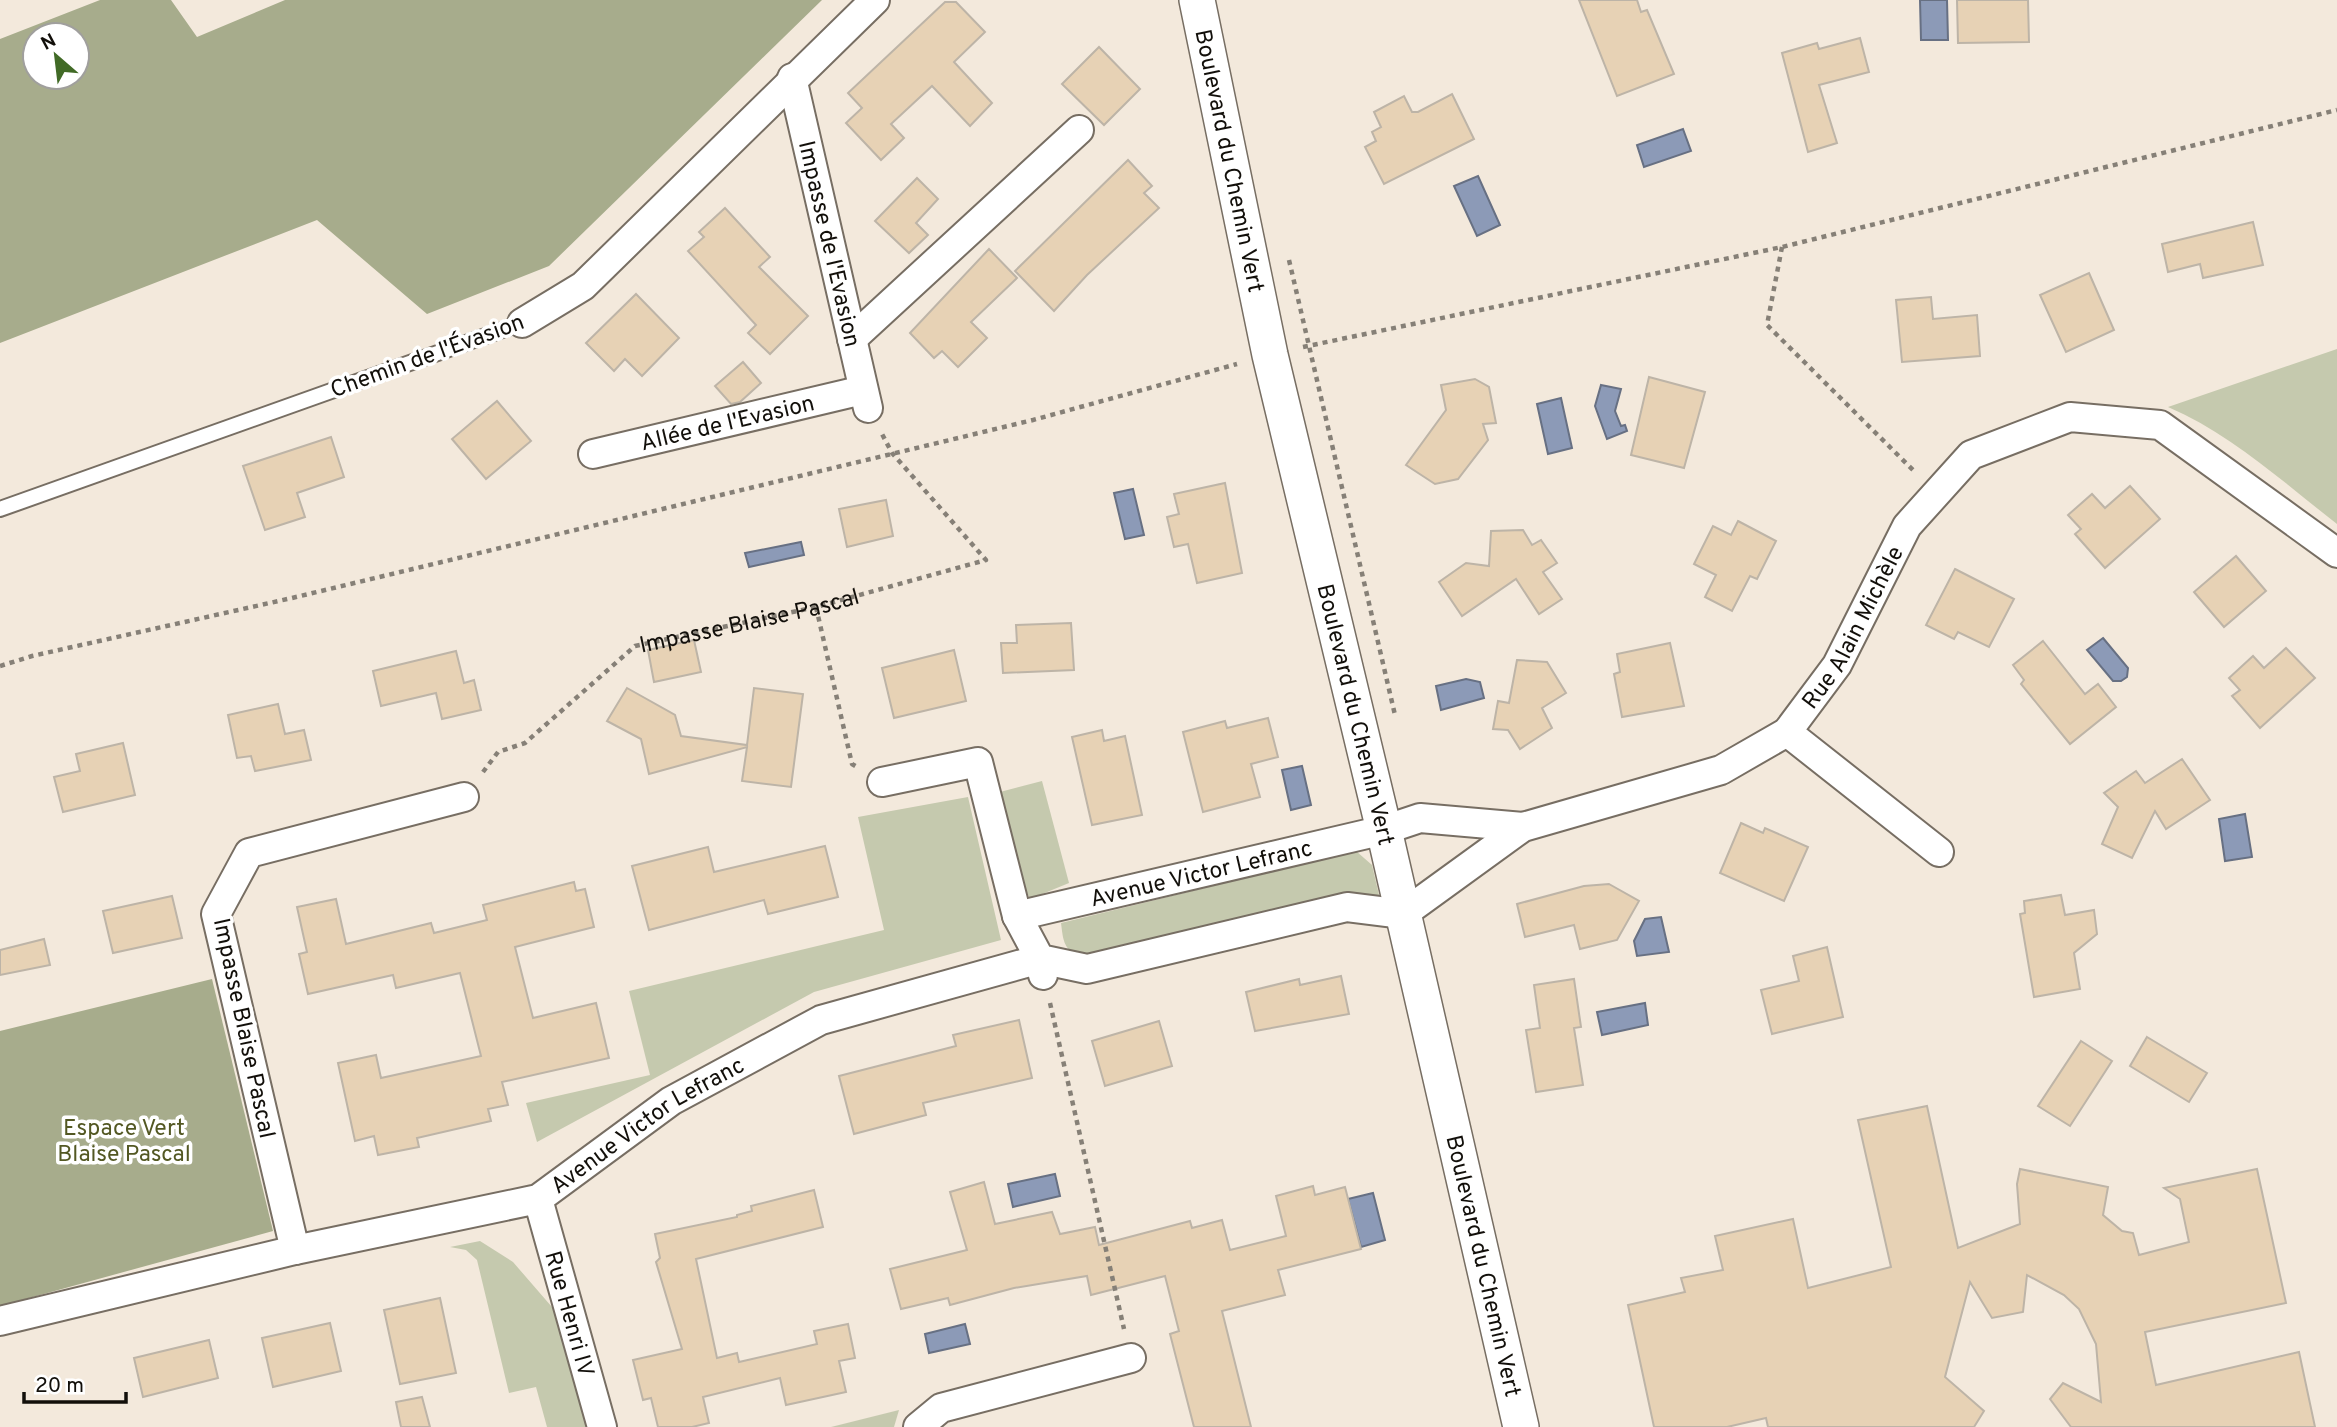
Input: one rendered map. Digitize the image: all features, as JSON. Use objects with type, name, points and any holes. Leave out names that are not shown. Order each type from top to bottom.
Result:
[{"type":"street","name":"Chemin de l'Évasion","points":[[522,323],[583,286],[874,0]]},
{"type":"street","name":"Boulevard du Chemin Vert","points":[[1197,0],[1270,355],[1384,830],[1521,1427]]},
{"type":"street","name":"Impasse de l'Evasion","points":[[792,78],[866,399]]},
{"type":"street","points":[[852,339],[1079,130]]},
{"type":"street","name":"Allée de l'Evasion","points":[[593,454],[866,399]]},
{"type":"street","name":"Rue Alain Michèle","points":[[1403,914],[1523,827],[1721,770],[1787,732],[1837,665],[1907,526],[1971,455],[2070,417],[2160,425],[2337,553]]},
{"type":"street","points":[[1787,732],[1939,852]]},
{"type":"street","points":[[882,782],[978,762],[1017,916],[1042,967]]},
{"type":"street","name":"Impasse Blaise Pascal","points":[[295,1250],[216,914],[249,853],[464,797]]},
{"type":"street","name":"Rue Alain Michèle","points":[[1384,830],[1420,818],[1523,827]]},
{"type":"street","name":"Avenue Victor Lefranc","points":[[1017,916],[1384,830]]},
{"type":"street","name":"Avenue Victor Lefranc","points":[[0,1321],[295,1250],[538,1199],[671,1101],[821,1020],[1042,967],[1087,969],[1347,907],[1403,914]]},
{"type":"street","name":"Rue Henri IV","points":[[538,1199],[601,1427]]},
{"type":"street","points":[[918,1427],[941,1408],[1131,1358]]},
{"type":"lane","name":"Chemin de l'Évasion","points":[[0,509],[522,323]]},
{"type":"path","points":[[0,666],[32,656],[305,595],[1033,420],[1270,355],[1782,247],[2337,110]]},
{"type":"path","points":[[1782,247],[1768,325],[1937,494]]},
{"type":"path","name":"Impasse Blaise Pascal","points":[[464,797],[498,752],[525,743],[635,646],[816,607],[986,560],[892,453],[866,399]]},
{"type":"path","points":[[816,607],[852,764],[882,782]]},
{"type":"path","points":[[1042,967],[1131,1358]]},
{"type":"green space","points":[[100,0],[171,0],[197,37],[285,0],[822,0],[549,266],[427,314],[317,220],[0,343],[0,39],[21,31],[21,91],[91,91],[91,21],[46,21]]},
{"type":"green space","points":[[2337,349],[2337,524],[2235,445],[2168,407]]},
{"type":"green space","points":[[1042,781],[1069,883],[1030,899],[1019,875],[1000,792]]},
{"type":"green space","points":[[968,797],[1001,940],[814,992],[537,1142],[526,1103],[650,1075],[629,991],[884,930],[858,817]]},
{"type":"green space","points":[[1356,851],[1372,865],[1379,895],[1370,899],[1348,896],[1077,956],[1064,942],[1061,923]]},
{"type":"green space","name":"Espace Vert Blaise Pascal","points":[[212,979],[273,1231],[0,1306],[0,1031]]},
{"type":"green space","points":[[480,1241],[513,1262],[558,1314],[589,1427],[547,1427],[536,1387],[509,1393],[477,1260],[466,1250],[450,1247]]},
{"type":"green space","points":[[899,1410],[894,1427],[831,1427]]},
{"type":"water","points":[[1920,0],[1947,0],[1948,40],[1921,40]]},
{"type":"water","points":[[1683,129],[1691,151],[1644,167],[1637,145]]},
{"type":"water","points":[[1478,176],[1500,225],[1477,236],[1454,186]]},
{"type":"water","points":[[1601,385],[1621,389],[1615,411],[1621,426],[1625,425],[1627,431],[1607,439],[1595,406]]},
{"type":"water","points":[[1561,398],[1572,448],[1548,454],[1537,404]]},
{"type":"water","points":[[1133,489],[1144,535],[1125,539],[1114,493]]},
{"type":"water","points":[[801,542],[804,555],[749,567],[745,553]]},
{"type":"water","points":[[2103,638],[2128,668],[2127,677],[2121,681],[2113,681],[2087,650]]},
{"type":"water","points":[[1466,679],[1480,682],[1484,698],[1441,710],[1436,686]]},
{"type":"water","points":[[1302,766],[1311,805],[1291,810],[1282,770]]},
{"type":"water","points":[[2245,814],[2252,857],[2225,861],[2219,819]]},
{"type":"water","points":[[1661,917],[1669,952],[1637,956],[1634,941],[1645,919]]},
{"type":"water","points":[[1645,1003],[1648,1025],[1602,1035],[1597,1012]]},
{"type":"water","points":[[1055,1174],[1060,1196],[1013,1207],[1008,1184]]},
{"type":"water","points":[[1373,1193],[1385,1240],[1361,1247],[1348,1199]]},
{"type":"water","points":[[965,1324],[970,1344],[929,1353],[925,1334]]},
{"type":"building","points":[[1579,0],[1637,0],[1641,12],[1647,10],[1674,74],[1617,96]]},
{"type":"building","points":[[1957,0],[2028,0],[2029,42],[1958,43]]},
{"type":"building","points":[[945,2],[956,2],[985,32],[954,62],[992,103],[970,126],[932,86],[891,124],[904,138],[881,160],[846,123],[862,108],[848,93]]},
{"type":"building","points":[[1860,38],[1869,72],[1819,85],[1837,143],[1808,152],[1782,53],[1817,43],[1819,49]]},
{"type":"building","points":[[1099,47],[1140,89],[1104,125],[1062,84]]},
{"type":"building","points":[[1452,94],[1474,139],[1384,184],[1365,147],[1376,141],[1372,132],[1381,127],[1374,112],[1404,96],[1412,112],[1418,112]]},
{"type":"building","points":[[1128,160],[1152,186],[1144,193],[1159,208],[1087,275],[1054,311],[1015,271]]},
{"type":"building","points":[[917,178],[938,199],[916,223],[928,235],[909,253],[875,221]]},
{"type":"building","points":[[725,208],[770,257],[759,267],[808,316],[770,354],[748,333],[756,325],[688,251],[704,237],[699,232]]},
{"type":"building","points":[[2253,222],[2263,265],[2203,278],[2200,264],[2168,272],[2162,244]]},
{"type":"building","points":[[989,249],[1017,278],[971,322],[987,338],[958,367],[942,351],[934,358],[910,333]]},
{"type":"building","points":[[2089,273],[2114,330],[2066,352],[2040,295]]},
{"type":"building","points":[[636,294],[679,338],[642,376],[625,359],[614,371],[586,343]]},
{"type":"building","points":[[1931,297],[1933,319],[1977,315],[1980,356],[1902,362],[1896,300]]},
{"type":"building","points":[[743,362],[761,383],[740,402],[731,404],[715,386]]},
{"type":"building","points":[[1649,377],[1705,392],[1684,468],[1631,455]]},
{"type":"building","points":[[1475,379],[1489,387],[1496,423],[1483,424],[1488,440],[1458,479],[1435,484],[1406,465],[1446,410],[1441,385]]},
{"type":"building","points":[[497,401],[531,441],[486,479],[452,439]]},
{"type":"building","points":[[331,437],[344,477],[297,493],[305,517],[265,530],[243,466]]},
{"type":"building","points":[[1225,483],[1242,573],[1197,583],[1188,544],[1174,547],[1167,517],[1179,514],[1174,494]]},
{"type":"building","points":[[2130,486],[2160,519],[2105,568],[2075,534],[2081,529],[2068,515],[2092,494],[2105,508]]},
{"type":"building","points":[[886,500],[893,536],[847,547],[839,509]]},
{"type":"building","points":[[1738,521],[1776,541],[1757,579],[1750,576],[1732,611],[1705,597],[1716,575],[1694,564],[1713,526],[1731,535]]},
{"type":"building","points":[[1523,530],[1532,545],[1541,540],[1557,563],[1543,572],[1562,599],[1539,614],[1516,579],[1462,616],[1439,582],[1466,563],[1489,566],[1491,531]]},
{"type":"building","points":[[2236,556],[2266,591],[2224,627],[2194,592]]},
{"type":"building","points":[[1955,569],[2014,599],[1989,647],[1958,632],[1954,639],[1926,625]]},
{"type":"building","points":[[1071,623],[1074,670],[1003,673],[1001,643],[1017,643],[1016,625]]},
{"type":"building","points":[[694,640],[701,672],[654,682],[648,650]]},
{"type":"building","points":[[2043,641],[2085,694],[2098,684],[2116,707],[2070,744],[2021,684],[2024,680],[2013,665]]},
{"type":"building","points":[[1670,643],[1684,706],[1622,717],[1614,674],[1620,672],[1617,654]]},
{"type":"building","points":[[2286,648],[2315,678],[2260,728],[2232,696],[2240,690],[2229,678],[2253,656],[2264,668]]},
{"type":"building","points":[[954,650],[966,701],[894,718],[882,668]]},
{"type":"building","points":[[456,651],[464,683],[474,680],[481,710],[442,719],[436,693],[381,706],[373,671]]},
{"type":"building","points":[[1517,660],[1547,662],[1566,693],[1542,708],[1552,728],[1520,749],[1508,730],[1493,729],[1498,701],[1509,703]]},
{"type":"building","points":[[627,688],[675,715],[681,736],[747,745],[754,688],[803,694],[791,787],[742,781],[747,747],[649,774],[641,739],[607,721]]},
{"type":"building","points":[[278,704],[285,734],[304,730],[311,760],[255,771],[251,756],[237,758],[228,715]]},
{"type":"building","points":[[1268,718],[1278,757],[1251,764],[1260,797],[1203,812],[1183,732],[1225,721],[1227,728]]},
{"type":"building","points":[[1102,730],[1104,741],[1125,736],[1142,815],[1092,825],[1072,737]]},
{"type":"building","points":[[123,743],[135,795],[63,812],[54,777],[80,771],[76,754]]},
{"type":"building","points":[[2182,759],[2210,800],[2166,829],[2155,811],[2132,858],[2102,844],[2118,807],[2104,793],[2136,771],[2145,783]]},
{"type":"building","points":[[1741,823],[1763,833],[1765,828],[1808,847],[1784,901],[1720,873]]},
{"type":"building","points":[[825,846],[838,897],[768,914],[764,900],[649,930],[632,866],[708,847],[714,872]]},
{"type":"building","points":[[574,882],[576,891],[585,889],[594,927],[515,947],[533,1018],[596,1003],[609,1058],[502,1082],[508,1105],[488,1109],[491,1121],[417,1138],[419,1147],[378,1155],[374,1136],[355,1141],[338,1063],[376,1055],[381,1078],[481,1056],[460,973],[396,988],[393,975],[308,994],[299,954],[307,952],[297,907],[336,899],[346,944],[431,923],[434,933],[487,920],[483,905]]},
{"type":"building","points":[[1609,884],[1639,901],[1617,940],[1580,949],[1574,925],[1525,937],[1517,904],[1584,886]]},
{"type":"building","points":[[2061,895],[2065,915],[2094,910],[2097,934],[2074,953],[2080,989],[2034,997],[2020,914],[2025,913],[2024,901]]},
{"type":"building","points":[[172,896],[182,938],[113,953],[103,911]]},
{"type":"building","points":[[44,939],[50,965],[0,975],[0,950]]},
{"type":"building","points":[[1827,947],[1843,1017],[1772,1034],[1761,990],[1799,981],[1793,956]]},
{"type":"building","points":[[1341,976],[1349,1014],[1255,1031],[1246,992],[1299,979],[1300,985]]},
{"type":"building","points":[[1574,979],[1581,1027],[1574,1028],[1583,1085],[1536,1092],[1526,1030],[1540,1028],[1534,985]]},
{"type":"building","points":[[1019,1020],[1032,1078],[923,1103],[926,1115],[854,1134],[839,1076],[956,1046],[953,1035]]},
{"type":"building","points":[[1159,1021],[1172,1066],[1105,1086],[1092,1041]]},
{"type":"building","points":[[2147,1037],[2207,1073],[2189,1102],[2130,1066]]},
{"type":"building","points":[[2081,1041],[2112,1061],[2070,1126],[2038,1106]]},
{"type":"building","points":[[1927,1106],[1958,1248],[2020,1224],[2017,1184],[2020,1169],[2108,1187],[2103,1215],[2122,1231],[2133,1233],[2139,1255],[2189,1242],[2180,1199],[2164,1188],[2257,1169],[2286,1303],[2145,1332],[2156,1385],[2299,1352],[2315,1427],[2071,1427],[2050,1399],[2063,1383],[2101,1402],[2096,1344],[2079,1309],[2064,1295],[2027,1275],[2023,1312],[1992,1318],[1970,1282],[1945,1377],[1984,1411],[1974,1427],[1768,1427],[1766,1418],[1727,1427],[1654,1427],[1628,1305],[1685,1292],[1681,1278],[1723,1270],[1715,1236],[1793,1219],[1808,1288],[1891,1267],[1858,1120]]},
{"type":"building","points":[[984,1182],[995,1224],[1052,1212],[1060,1234],[1095,1227],[1099,1245],[1190,1221],[1192,1228],[1222,1220],[1230,1250],[1286,1236],[1276,1196],[1313,1186],[1315,1195],[1345,1187],[1361,1249],[1278,1270],[1285,1295],[1222,1311],[1251,1427],[1194,1427],[1170,1334],[1179,1331],[1165,1276],[1091,1295],[1087,1276],[1014,1288],[950,1305],[948,1298],[901,1309],[890,1269],[967,1250],[950,1192]]},
{"type":"building","points":[[814,1190],[823,1227],[696,1259],[717,1358],[737,1353],[739,1362],[817,1344],[814,1331],[848,1324],[855,1358],[839,1361],[846,1392],[786,1405],[780,1378],[703,1397],[709,1423],[692,1427],[658,1427],[651,1398],[643,1400],[633,1360],[682,1349],[656,1262],[660,1258],[655,1234],[737,1217],[752,1211],[751,1206]]},
{"type":"building","points":[[440,1298],[456,1373],[400,1384],[384,1310]]},
{"type":"building","points":[[330,1323],[341,1371],[273,1387],[262,1338]]},
{"type":"building","points":[[209,1340],[218,1378],[143,1397],[134,1358]]},
{"type":"building","points":[[422,1397],[430,1427],[401,1427],[396,1402]]}]
